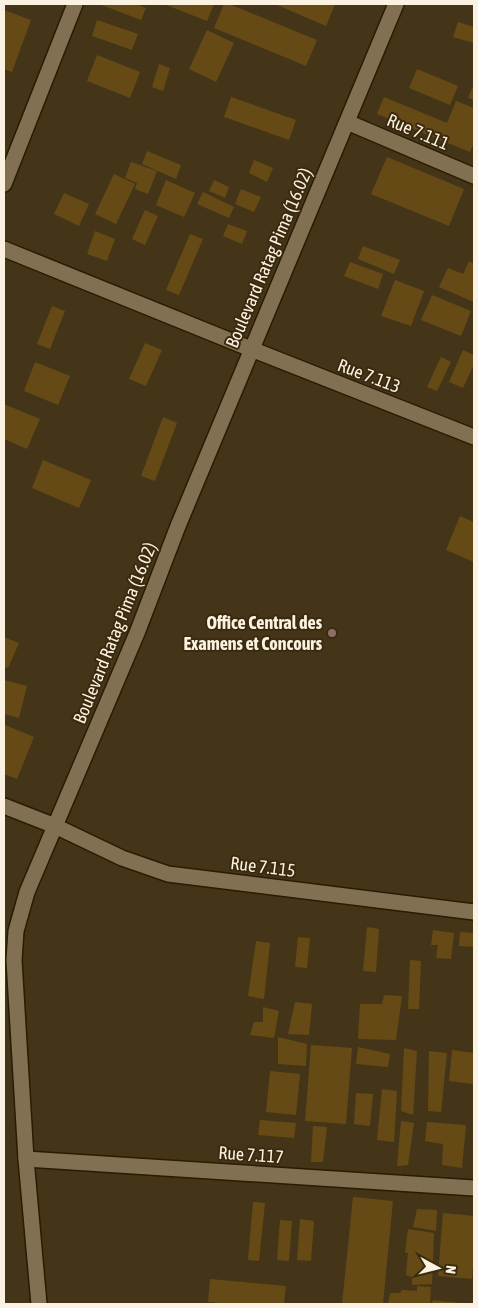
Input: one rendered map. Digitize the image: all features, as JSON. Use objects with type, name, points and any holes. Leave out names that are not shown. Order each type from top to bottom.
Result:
[{"type":"street","points":[[4,184],[72,4]]},
{"type":"street","name":"Boulevard Ratag Pima (16.02)","points":[[39,1304],[26,1159],[11,1047],[16,931],[27,892],[138,633],[178,526],[396,4]]},
{"type":"street","name":"Rue 7.111","points":[[347,122],[474,176]]},
{"type":"street","name":"Rue 7.113","points":[[4,249],[474,437]]},
{"type":"street","name":"Rue 7.115","points":[[4,806],[55,826],[122,858],[168,874],[474,912]]},
{"type":"street","name":"Rue 7.117","points":[[26,1159],[474,1188]]},
{"type":"building","points":[[99,4],[136,4],[146,8],[141,20]]},
{"type":"building","points":[[164,4],[214,4],[207,21]]},
{"type":"building","points":[[224,4],[229,4],[317,40],[306,66],[214,28]]},
{"type":"building","points":[[275,4],[335,4],[326,26]]},
{"type":"building","points":[[4,10],[31,20],[12,72],[4,69]]},
{"type":"building","points":[[97,20],[138,34],[132,50],[92,36]]},
{"type":"building","points":[[458,22],[474,27],[474,43],[453,37]]},
{"type":"building","points":[[207,30],[234,43],[216,82],[189,69]]},
{"type":"building","points":[[97,55],[140,72],[130,98],[87,81]]},
{"type":"building","points":[[159,64],[170,68],[163,91],[152,87]]},
{"type":"building","points":[[417,69],[458,86],[450,105],[409,88]]},
{"type":"building","points":[[474,84],[474,100],[468,98]]},
{"type":"building","points":[[231,97],[296,120],[289,140],[224,117]]},
{"type":"building","points":[[384,97],[447,123],[456,101],[474,108],[474,142],[470,152],[377,114]]},
{"type":"building","points":[[147,151],[181,165],[176,179],[142,164]]},
{"type":"building","points":[[387,157],[464,189],[449,226],[371,194]]},
{"type":"building","points":[[254,160],[273,168],[267,182],[249,173]]},
{"type":"building","points":[[131,162],[157,171],[148,194],[135,189],[137,183],[125,178]]},
{"type":"building","points":[[114,174],[135,184],[116,224],[95,214]]},
{"type":"building","points":[[166,180],[195,193],[184,217],[156,205]]},
{"type":"building","points":[[214,180],[229,187],[225,198],[209,191]]},
{"type":"building","points":[[241,189],[261,197],[254,212],[235,204]]},
{"type":"building","points":[[203,192],[234,207],[229,218],[197,204]]},
{"type":"building","points":[[64,193],[89,204],[79,226],[54,214]]},
{"type":"building","points":[[145,210],[158,216],[145,245],[132,239]]},
{"type":"building","points":[[228,224],[247,231],[242,244],[223,236]]},
{"type":"building","points":[[95,231],[115,239],[107,261],[87,254]]},
{"type":"building","points":[[190,234],[203,239],[179,295],[166,290]]},
{"type":"building","points":[[363,246],[400,260],[394,274],[358,259]]},
{"type":"building","points":[[469,261],[474,264],[474,302],[439,287],[448,268],[463,274]]},
{"type":"building","points":[[350,262],[383,274],[378,289],[344,276]]},
{"type":"building","points":[[395,280],[424,291],[411,326],[381,316]]},
{"type":"building","points":[[432,295],[471,311],[461,336],[421,320]]},
{"type":"building","points":[[52,306],[65,311],[50,349],[37,344]]},
{"type":"building","points":[[145,343],[162,350],[146,386],[129,379]]},
{"type":"building","points":[[463,350],[474,355],[474,364],[463,388],[449,382]]},
{"type":"building","points":[[441,357],[451,362],[437,391],[427,387]]},
{"type":"building","points":[[35,362],[70,376],[58,405],[24,391]]},
{"type":"building","points":[[4,404],[40,419],[27,449],[4,439]]},
{"type":"building","points":[[163,417],[177,423],[155,481],[141,476]]},
{"type":"building","points":[[43,460],[91,480],[79,508],[32,488]]},
{"type":"building","points":[[460,516],[474,522],[474,562],[446,550]]},
{"type":"building","points":[[4,637],[19,643],[8,668],[4,667]]},
{"type":"building","points":[[4,680],[27,686],[19,718],[4,714]]},
{"type":"building","points":[[5,725],[34,737],[17,779],[4,774]]},
{"type":"building","points":[[367,927],[379,929],[376,972],[363,971]]},
{"type":"building","points":[[433,930],[454,933],[451,959],[436,958],[438,945],[431,945]]},
{"type":"building","points":[[460,932],[474,933],[474,947],[459,946]]},
{"type":"building","points":[[298,937],[310,938],[307,968],[295,967]]},
{"type":"building","points":[[256,941],[270,943],[264,999],[248,996]]},
{"type":"building","points":[[410,960],[421,961],[419,1009],[408,1009]]},
{"type":"building","points":[[384,995],[402,996],[396,1040],[358,1039],[360,1004],[382,1004]]},
{"type":"building","points":[[295,1002],[312,1004],[309,1035],[288,1034]]},
{"type":"building","points":[[263,1007],[279,1011],[274,1038],[250,1035],[254,1022],[263,1022]]},
{"type":"building","points":[[278,1037],[307,1044],[306,1066],[278,1064]]},
{"type":"building","points":[[311,1045],[352,1048],[346,1124],[305,1121]]},
{"type":"building","points":[[358,1047],[390,1054],[388,1067],[356,1064]]},
{"type":"building","points":[[404,1048],[417,1051],[413,1115],[401,1111]]},
{"type":"building","points":[[452,1050],[474,1053],[474,1084],[449,1081]]},
{"type":"building","points":[[429,1051],[447,1053],[441,1112],[428,1111]]},
{"type":"building","points":[[270,1071],[300,1074],[296,1115],[266,1112]]},
{"type":"building","points":[[382,1089],[397,1091],[394,1142],[377,1140]]},
{"type":"building","points":[[356,1093],[373,1094],[370,1126],[354,1124]]},
{"type":"building","points":[[260,1120],[296,1123],[294,1138],[258,1135]]},
{"type":"building","points":[[401,1121],[414,1123],[408,1165],[397,1166]]},
{"type":"building","points":[[427,1122],[466,1125],[462,1168],[442,1165],[443,1144],[425,1141]]},
{"type":"building","points":[[313,1126],[327,1127],[323,1162],[311,1162]]},
{"type":"building","points":[[353,1197],[393,1201],[383,1304],[342,1304]]},
{"type":"building","points":[[253,1202],[265,1203],[259,1261],[248,1260]]},
{"type":"building","points":[[417,1209],[437,1210],[436,1231],[413,1227]]},
{"type":"building","points":[[443,1213],[474,1216],[472,1279],[438,1276]]},
{"type":"building","points":[[300,1219],[314,1221],[311,1261],[297,1260]]},
{"type":"building","points":[[280,1220],[292,1221],[289,1261],[277,1260]]},
{"type":"building","points":[[408,1229],[434,1233],[432,1284],[412,1285],[412,1277],[406,1275],[408,1253],[405,1253]]},
{"type":"building","points":[[210,1279],[286,1286],[284,1304],[208,1302]]},
{"type":"building","points":[[417,1286],[431,1287],[430,1304],[388,1304],[390,1293],[400,1293],[402,1290],[417,1291]]},
{"type":"building","points":[[433,1300],[460,1303],[432,1304]]},
{"type":"place","name":"Office Central des Examens et Concours","points":[[332,633]]}]
